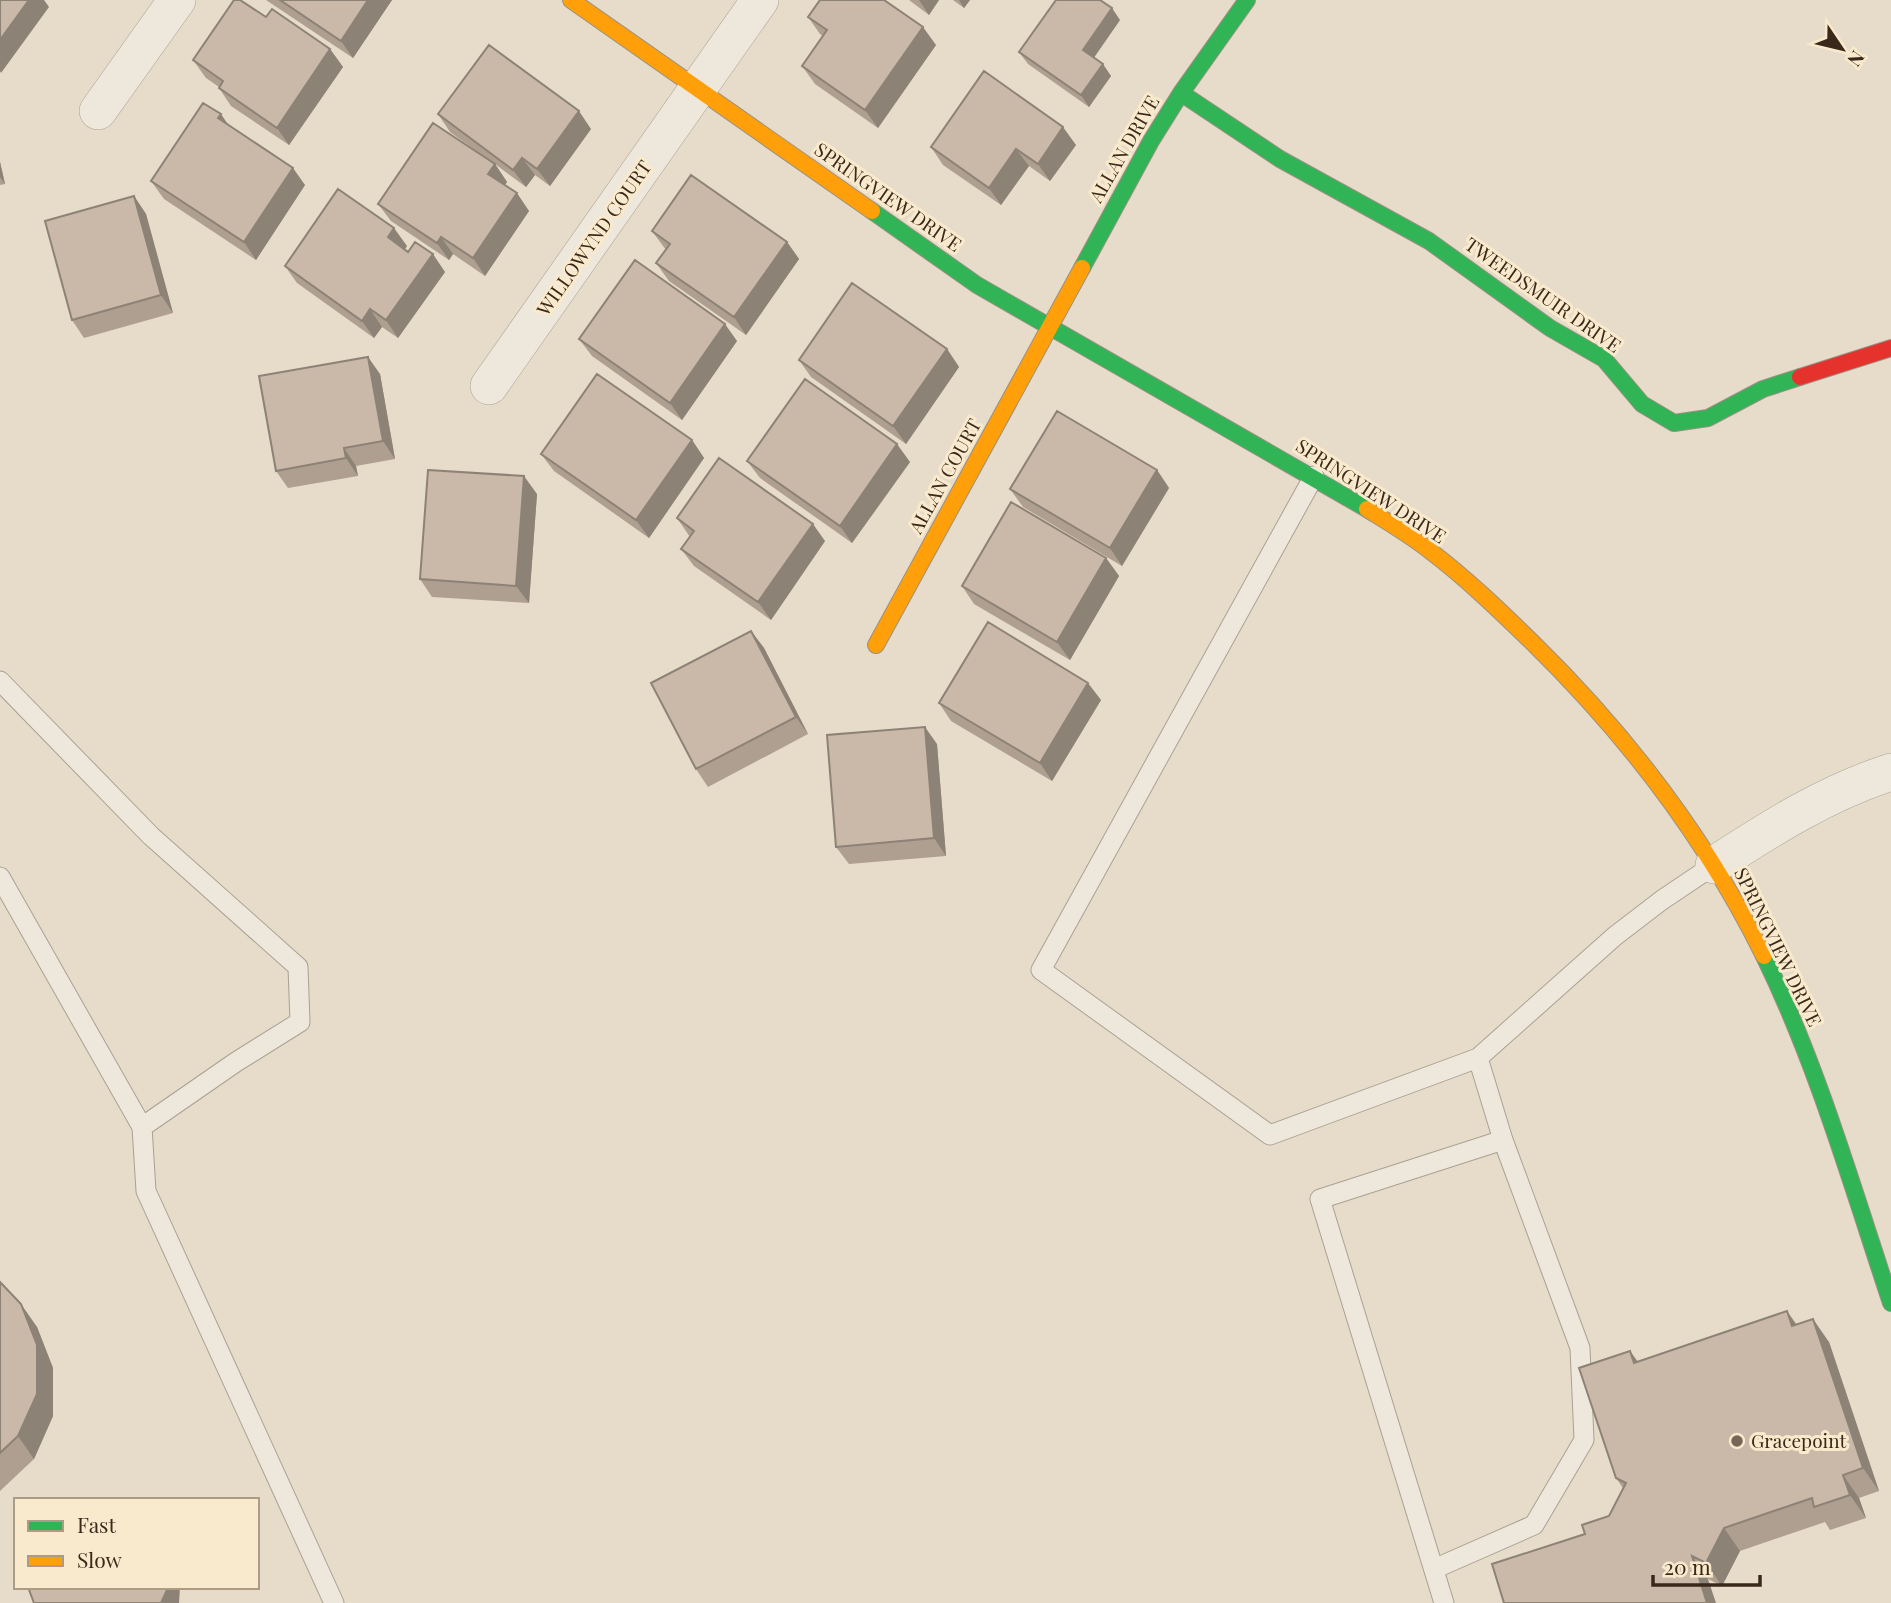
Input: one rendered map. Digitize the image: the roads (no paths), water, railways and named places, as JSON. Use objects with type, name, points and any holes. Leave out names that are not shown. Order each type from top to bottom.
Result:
[{"type":"street","points":[[99,111],[177,0]]},
{"type":"street","name":"SPRINGVIEW DRIVE","points":[[571,0],[977,285],[1365,507],[1429,550],[1520,631],[1598,709],[1642,761],[1714,865],[1749,926],[1789,1008],[1825,1103],[1891,1303]]},
{"type":"street","name":"WILLOWYND COURT","points":[[489,386],[760,0]]},
{"type":"street","name":"ALLAN DRIVE","points":[[1051,327],[1145,152],[1181,93],[1247,0]]},
{"type":"street","name":"TWEEDSMUIR DRIVE","points":[[1181,93],[1280,159],[1429,241],[1550,328],[1604,359],[1642,404],[1674,423],[1708,418],[1763,389],[1891,348]]},
{"type":"street","name":"ALLAN COURT","points":[[876,645],[1051,327]]},
{"type":"street","points":[[1714,865],[1806,808],[1856,784],[1891,772]]},
{"type":"lane","points":[[1314,476],[1041,970],[1270,1135],[1478,1058],[1615,936],[1714,865]]},
{"type":"lane","points":[[0,681],[151,836],[298,967],[300,1022],[236,1062],[142,1127]]},
{"type":"lane","points":[[0,877],[142,1127],[146,1191],[334,1603]]},
{"type":"lane","points":[[1434,1569],[1534,1525],[1584,1440],[1580,1348],[1503,1140],[1478,1058]]},
{"type":"lane","points":[[1444,1603],[1320,1199],[1503,1140]]},
{"type":"place","name":"Gracepoint","points":[[1737,1441]]}]
